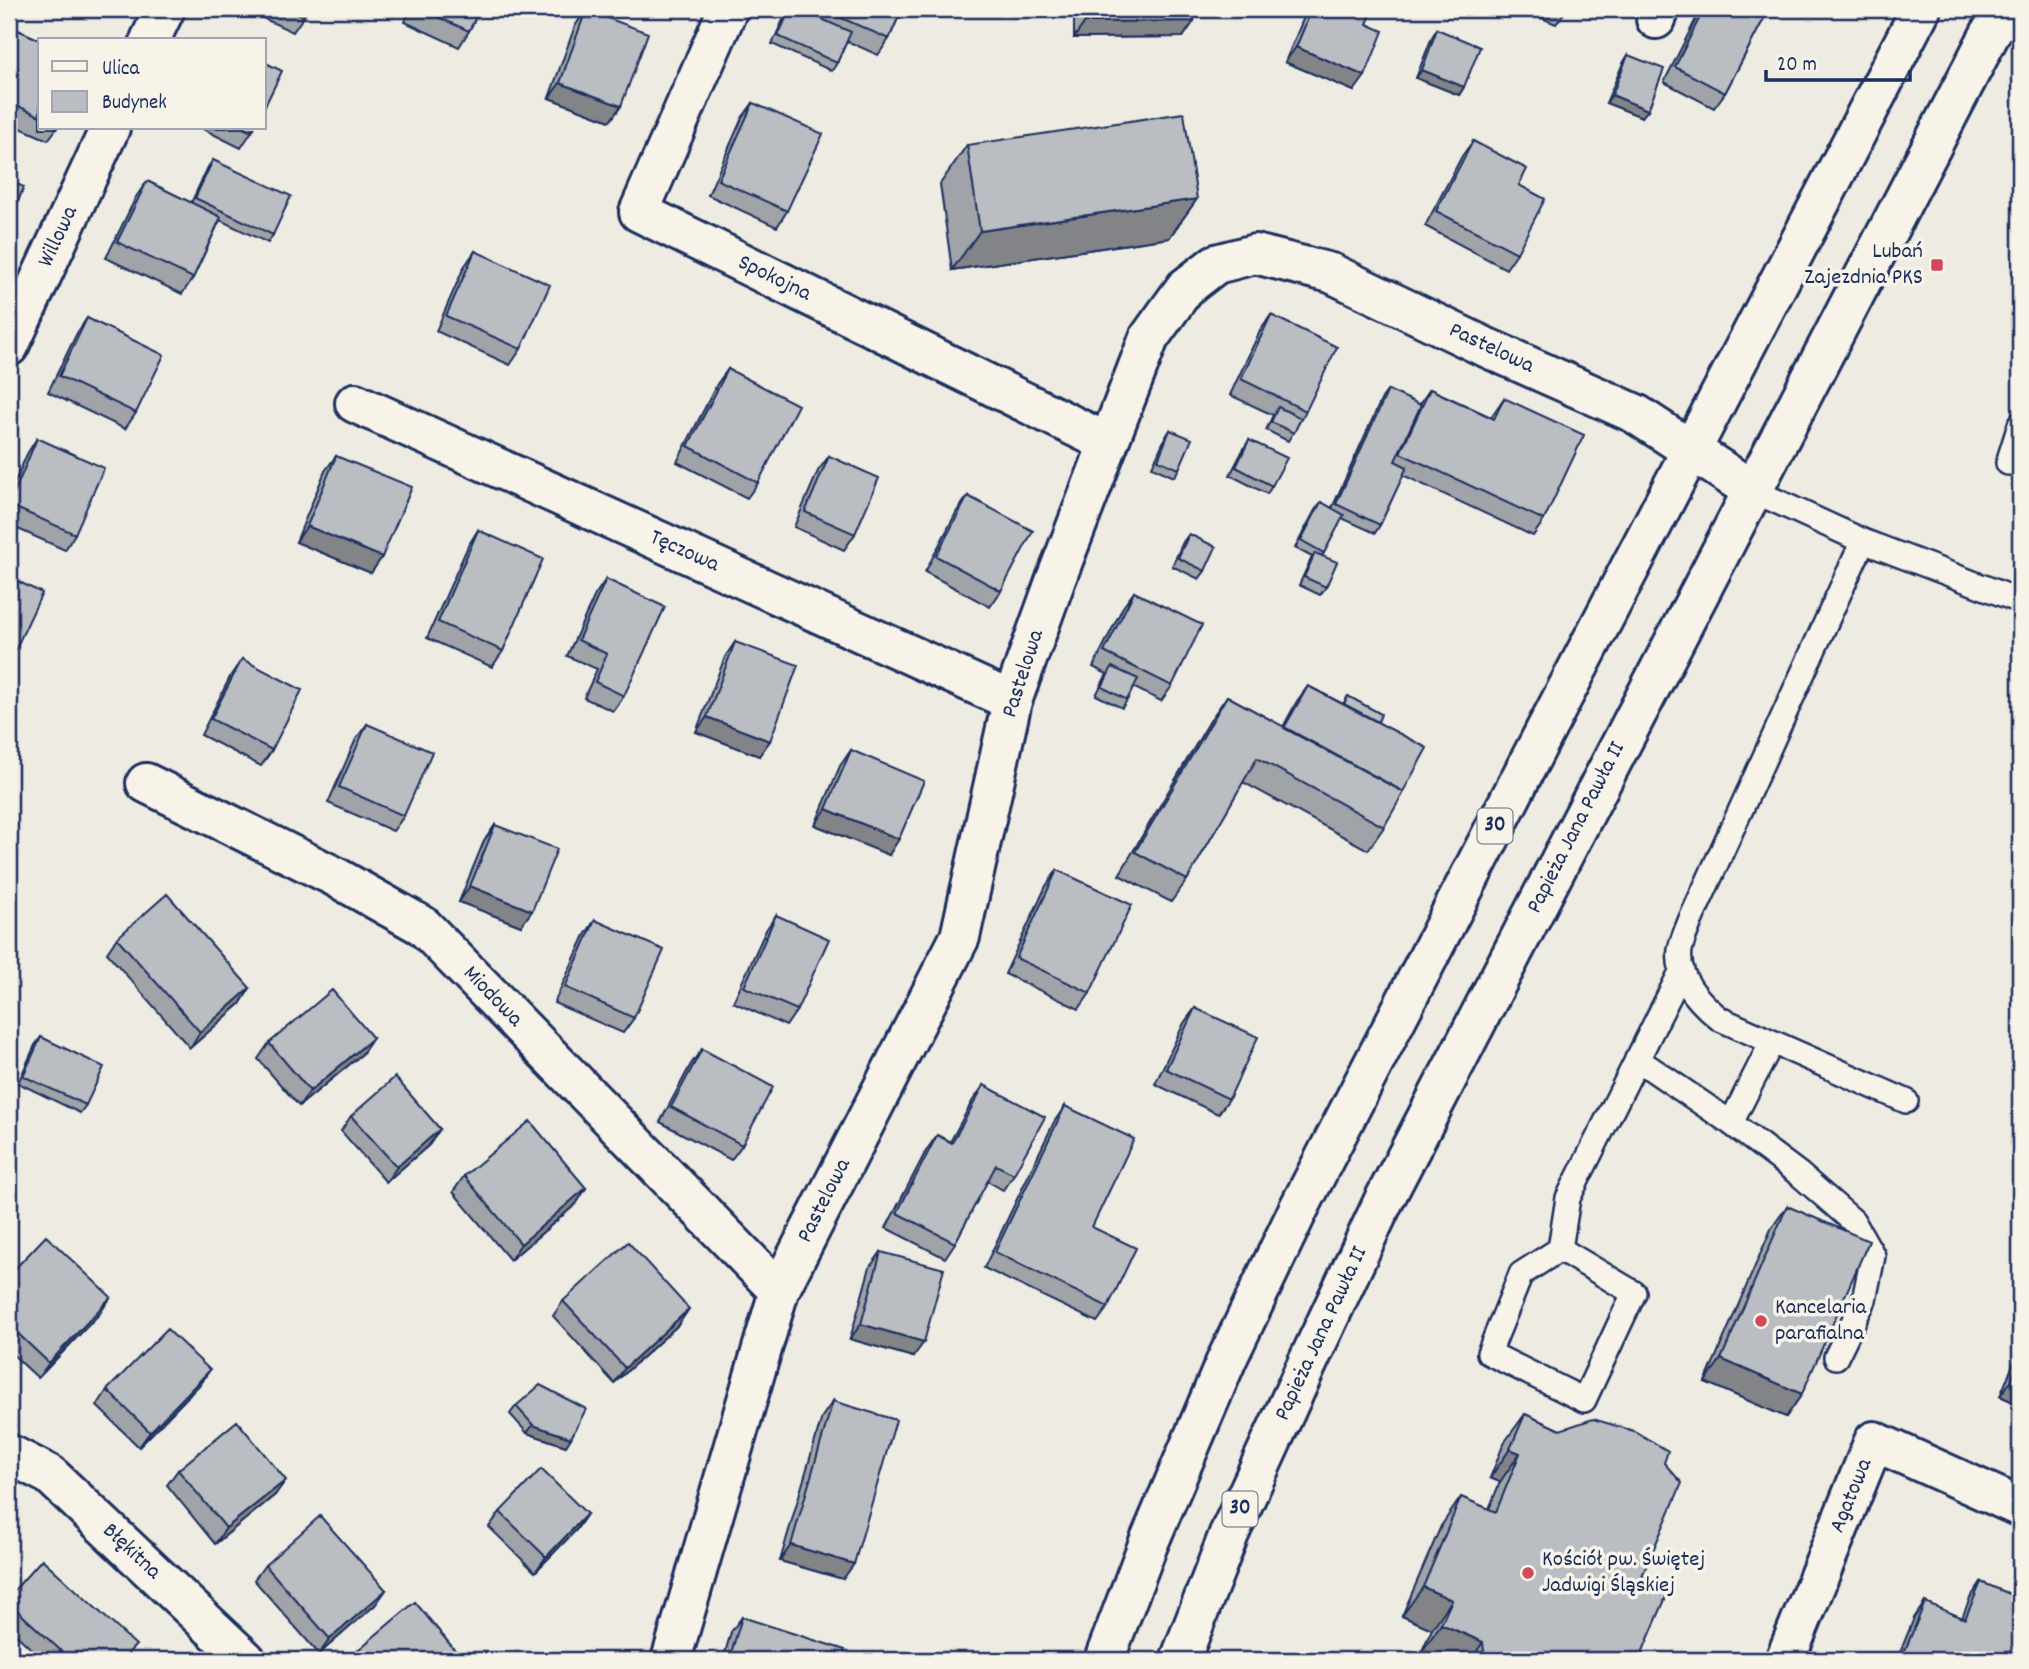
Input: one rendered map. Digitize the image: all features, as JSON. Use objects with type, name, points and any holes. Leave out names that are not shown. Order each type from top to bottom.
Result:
[{"type":"street","points":[[151,38],[164,9]]},
{"type":"street","name":"Spokojna","points":[[728,9],[639,212],[1108,443]]},
{"type":"street","name":"30","points":[[1104,1660],[1149,1542],[1227,1359],[1299,1208],[1921,9]]},
{"type":"street","name":"Papieża Jana Pawła II","points":[[1180,1660],[1229,1534],[1383,1202],[2003,9]]},
{"type":"street","name":"Willowa","points":[[9,346],[109,130]]},
{"type":"street","name":"Pastelowa","points":[[671,1660],[779,1291],[960,937],[1012,701],[1149,338],[1185,288],[1216,264],[1255,254],[1331,273],[1483,346],[1636,414],[1752,490]]},
{"type":"street","name":"Tęczowa","points":[[355,403],[1012,701]]},
{"type":"street","name":"Miodowa","points":[[146,783],[334,876],[423,926],[779,1291]]},
{"type":"street","name":"Agatowa","points":[[1785,1660],[1874,1441],[2020,1507]]},
{"type":"street","name":"Błękitna","points":[[9,1454],[50,1475],[246,1660]]},
{"type":"lane","points":[[2008,463],[2020,425]]},
{"type":"lane","points":[[1752,490],[1863,541],[2020,601]]},
{"type":"lane","points":[[1863,541],[1691,919],[1680,952],[1686,982],[1706,1008],[1720,1019],[1906,1101]]},
{"type":"lane","points":[[1560,1250],[1634,1293],[1584,1400],[1489,1353],[1521,1274],[1560,1250],[1568,1198],[1682,970]]},
{"type":"lane","points":[[1731,1123],[1772,1042]]},
{"type":"lane","points":[[1637,1059],[1731,1123],[1798,1174],[1853,1222],[1873,1256],[1864,1300],[1836,1357]]},
{"type":"building","points":[[287,9],[308,9],[304,16]]},
{"type":"building","points":[[420,9],[480,9],[469,31]]},
{"type":"building","points":[[790,9],[799,9],[851,32],[837,63],[778,36]]},
{"type":"building","points":[[821,9],[902,9],[889,39]]},
{"type":"building","points":[[1085,9],[1193,9],[1194,21],[1085,22]]},
{"type":"building","points":[[1312,9],[1373,9],[1367,24],[1383,31],[1365,76],[1296,47]]},
{"type":"building","points":[[1704,9],[1769,9],[1725,93],[1675,67]]},
{"type":"building","points":[[586,10],[648,33],[621,106],[560,83]]},
{"type":"building","points":[[9,26],[38,39],[38,115],[9,102],[9,88],[18,68],[9,64]]},
{"type":"building","points":[[1437,29],[1480,47],[1464,87],[1422,70]]},
{"type":"building","points":[[1628,55],[1664,69],[1648,110],[1612,95]]},
{"type":"building","points":[[266,63],[282,71],[266,104]]},
{"type":"building","points":[[753,103],[823,134],[787,211],[718,180]]},
{"type":"building","points":[[1184,113],[1197,199],[980,231],[967,145]]},
{"type":"building","points":[[1473,141],[1527,169],[1519,185],[1545,199],[1517,253],[1436,211]]},
{"type":"building","points":[[213,160],[291,196],[273,235],[195,198]]},
{"type":"building","points":[[9,181],[24,187],[9,223]]},
{"type":"building","points":[[147,181],[221,217],[193,278],[117,242]]},
{"type":"building","points":[[475,251],[550,285],[521,349],[446,316]]},
{"type":"building","points":[[1271,315],[1337,347],[1306,411],[1241,379]]},
{"type":"building","points":[[87,318],[164,355],[136,413],[59,376]]},
{"type":"building","points":[[728,369],[798,405],[758,483],[688,446]]},
{"type":"building","points":[[1430,389],[1494,419],[1504,398],[1584,435],[1544,520],[1400,453]]},
{"type":"building","points":[[1388,390],[1421,405],[1395,461],[1407,467],[1380,525],[1336,504]]},
{"type":"building","points":[[1278,407],[1301,418],[1294,433],[1271,422]]},
{"type":"building","points":[[1170,430],[1192,439],[1179,469],[1158,460]]},
{"type":"building","points":[[37,438],[104,468],[75,534],[9,505]]},
{"type":"building","points":[[1249,440],[1287,458],[1272,486],[1236,467]]},
{"type":"building","points":[[336,456],[412,487],[382,557],[307,526]]},
{"type":"building","points":[[829,456],[879,478],[855,534],[805,512]]},
{"type":"building","points":[[968,496],[1033,531],[1001,591],[936,556]]},
{"type":"building","points":[[1321,502],[1344,515],[1324,553],[1301,540]]},
{"type":"building","points":[[478,530],[543,559],[503,651],[438,622]]},
{"type":"building","points":[[1189,534],[1216,547],[1205,571],[1178,558]]},
{"type":"building","points":[[1315,553],[1337,562],[1326,587],[1304,577]]},
{"type":"building","points":[[9,577],[42,593],[11,659],[9,658]]},
{"type":"building","points":[[606,579],[665,607],[624,696],[595,682],[607,654],[578,640]]},
{"type":"building","points":[[1134,592],[1202,625],[1172,686],[1104,652]]},
{"type":"building","points":[[735,642],[798,665],[770,741],[707,717]]},
{"type":"building","points":[[242,659],[302,690],[272,750],[211,719]]},
{"type":"building","points":[[1112,667],[1138,679],[1127,700],[1102,687]]},
{"type":"building","points":[[1308,686],[1427,748],[1403,792],[1284,728]]},
{"type":"building","points":[[1227,696],[1404,792],[1384,827],[1257,758],[1187,880],[1135,852]]},
{"type":"building","points":[[1348,696],[1381,714],[1378,722],[1344,704]]},
{"type":"building","points":[[367,724],[432,752],[404,816],[339,787]]},
{"type":"building","points":[[851,750],[924,781],[899,839],[826,809]]},
{"type":"building","points":[[495,825],[557,849],[532,911],[470,886]]},
{"type":"building","points":[[1057,870],[1132,905],[1090,993],[1016,958]]},
{"type":"building","points":[[167,894],[250,988],[200,1032],[117,938]]},
{"type":"building","points":[[776,915],[829,939],[797,1010],[744,987]]},
{"type":"building","points":[[595,920],[664,950],[634,1018],[565,987]]},
{"type":"building","points":[[332,990],[373,1038],[310,1091],[269,1043]]},
{"type":"building","points":[[1195,1008],[1258,1037],[1229,1099],[1166,1069]]},
{"type":"building","points":[[41,1037],[104,1067],[86,1105],[23,1076]]},
{"type":"building","points":[[702,1049],[773,1087],[742,1145],[671,1107]]},
{"type":"building","points":[[395,1077],[440,1129],[397,1167],[351,1116]]},
{"type":"building","points":[[984,1085],[1045,1117],[1014,1174],[996,1165],[955,1243],[897,1213],[937,1135],[952,1143]]},
{"type":"building","points":[[1065,1106],[1134,1139],[1092,1227],[1136,1248],[1108,1307],[995,1252]]},
{"type":"building","points":[[530,1121],[586,1188],[521,1244],[464,1176]]},
{"type":"building","points":[[1787,1206],[1869,1241],[1802,1394],[1721,1359]]},
{"type":"building","points":[[46,1236],[111,1297],[49,1363],[9,1325],[9,1275]]},
{"type":"building","points":[[628,1242],[689,1309],[625,1368],[563,1301]]},
{"type":"building","points":[[881,1252],[944,1269],[924,1342],[861,1324]]},
{"type":"building","points":[[167,1329],[210,1370],[150,1432],[107,1390]]},
{"type":"building","points":[[2020,1358],[2020,1385],[2011,1381]]},
{"type":"building","points":[[540,1385],[586,1409],[571,1438],[533,1425],[516,1406]]},
{"type":"building","points":[[833,1401],[896,1420],[854,1564],[791,1545]]},
{"type":"building","name":"Kościół pw. Świętej Jadwigi Śląskiej","points":[[1525,1414],[1560,1430],[1593,1419],[1634,1431],[1668,1451],[1664,1463],[1682,1483],[1642,1576],[1670,1588],[1639,1660],[1486,1660],[1483,1642],[1441,1624],[1452,1600],[1423,1587],[1461,1497],[1496,1512],[1520,1453],[1510,1449]]},
{"type":"building","points":[[237,1421],[286,1480],[226,1528],[178,1470]]},
{"type":"building","points":[[541,1469],[587,1514],[546,1557],[500,1512]]},
{"type":"building","points":[[320,1516],[386,1590],[330,1639],[265,1565]]},
{"type":"building","points":[[42,1559],[136,1645],[122,1660],[71,1660],[9,1603],[9,1596]]},
{"type":"building","points":[[1981,1582],[2020,1598],[2020,1660],[1901,1660],[1925,1602],[1965,1619]]},
{"type":"building","points":[[415,1602],[458,1654],[451,1660],[346,1660]]},
{"type":"building","points":[[742,1617],[845,1650],[842,1660],[729,1660]]},
{"type":"place","name":"Lubań Zajezdnia PKS","points":[[1937,265]]},
{"type":"place","name":"Kancelaria parafialna","points":[[1761,1321]]},
{"type":"place","name":"Kościół pw. Świętej Jadwigi Śląskiej","points":[[1528,1573]]}]
